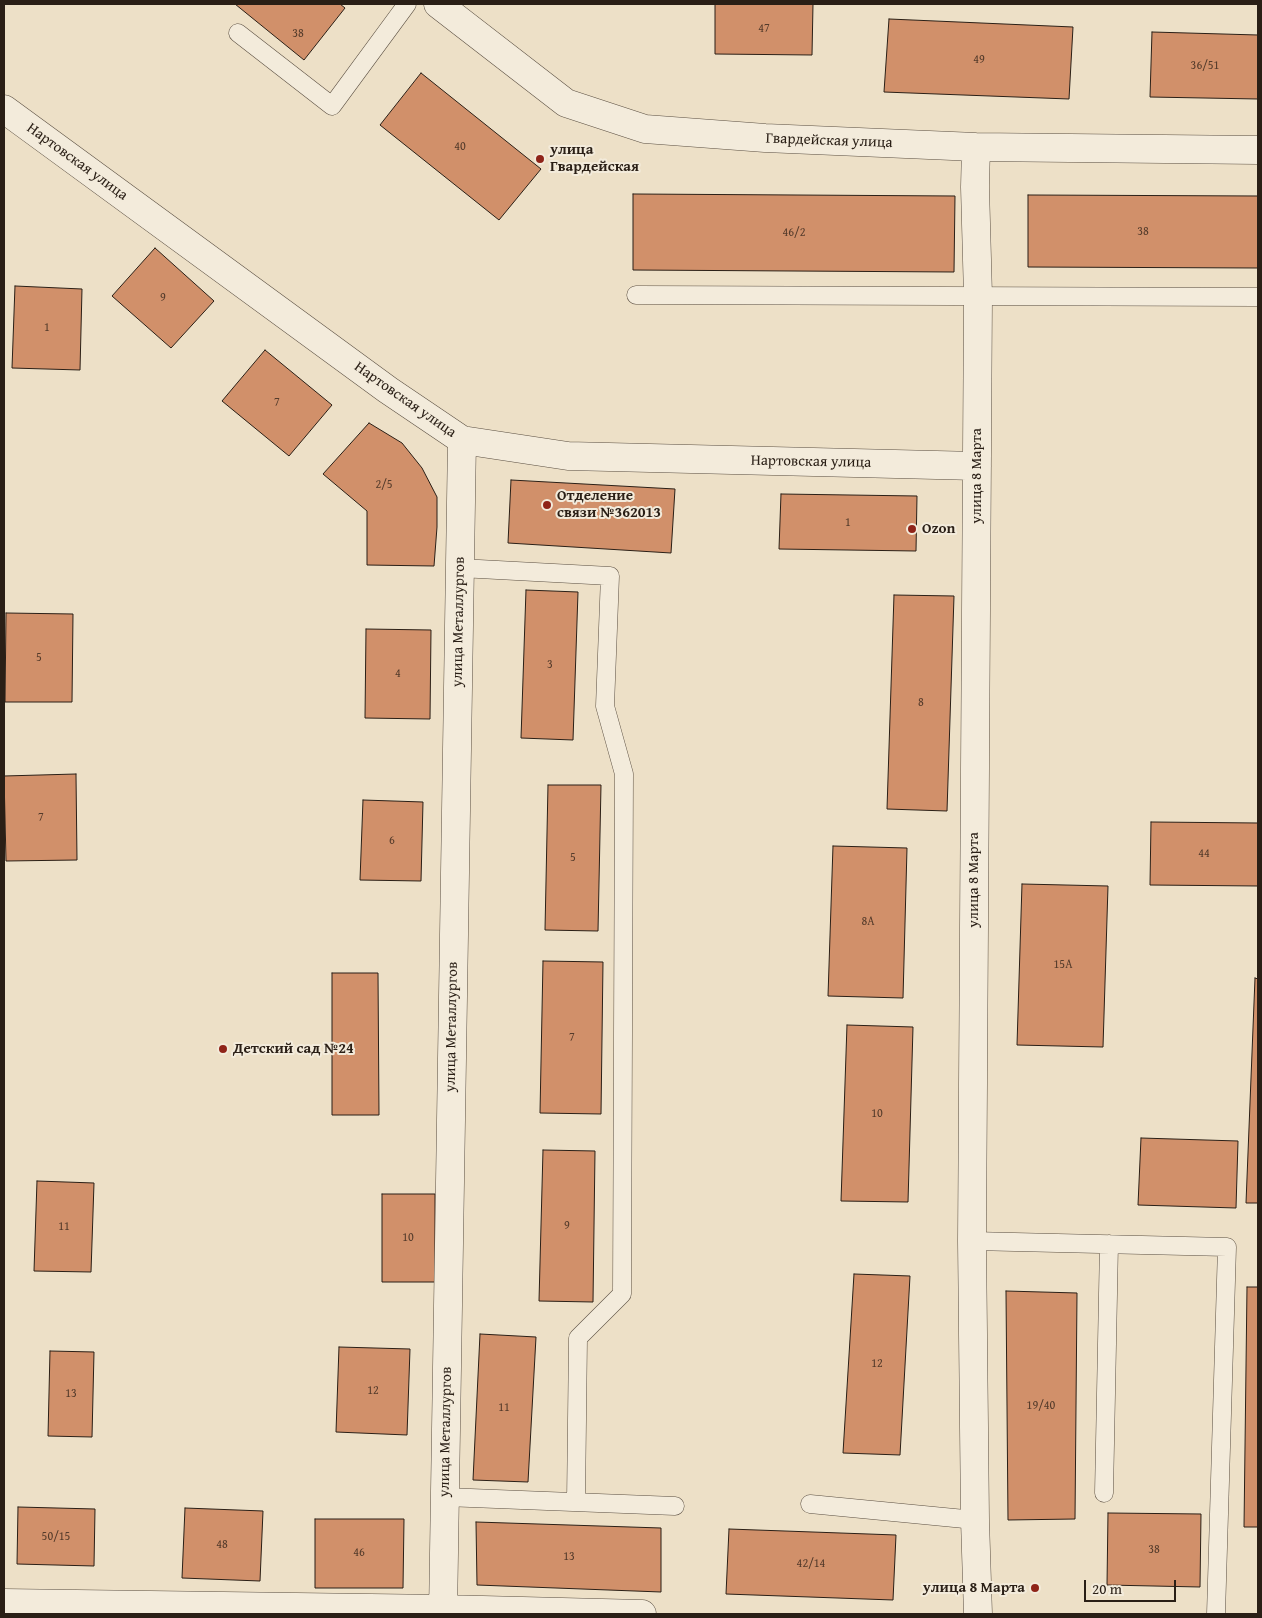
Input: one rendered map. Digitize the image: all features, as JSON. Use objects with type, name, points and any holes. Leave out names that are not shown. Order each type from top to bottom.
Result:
[{"type":"street","name":"Гвардейская улица","points":[[438,4],[566,102],[645,128],[765,138],[976,147],[1258,150]]},
{"type":"street","name":"Нартовская улица","points":[[4,108],[388,390],[462,440],[568,456],[977,466]]},
{"type":"street","name":"улица 8 Марта","points":[[976,147],[975,187],[978,296],[972,1241],[978,1614]]},
{"type":"street","name":"улица Металлургов","points":[[443,1612],[462,440]]},
{"type":"street","points":[[4,1603],[642,1614]]},
{"type":"lane","points":[[238,33],[332,106],[407,4]]},
{"type":"lane","points":[[636,295],[1258,297]]},
{"type":"lane","points":[[460,568],[610,576],[605,706],[624,774],[622,1294],[578,1338],[576,1502]]},
{"type":"lane","points":[[972,1241],[1227,1247],[1216,1614]]},
{"type":"lane","points":[[1104,1493],[1109,1244]]},
{"type":"lane","points":[[445,1496],[675,1506]]},
{"type":"lane","points":[[810,1504],[975,1520]]},
{"type":"building","points":[[235,4],[340,4],[345,8],[304,60]]},
{"type":"building","points":[[715,4],[813,4],[812,55],[715,54]]},
{"type":"building","points":[[889,19],[1073,27],[1069,99],[884,92]]},
{"type":"building","points":[[1152,32],[1258,35],[1258,99],[1150,97]]},
{"type":"building","points":[[421,73],[541,169],[499,220],[380,125]]},
{"type":"building","points":[[633,194],[955,196],[954,272],[633,270]]},
{"type":"building","points":[[1028,195],[1258,196],[1258,268],[1028,267]]},
{"type":"building","points":[[155,248],[214,301],[171,348],[112,296]]},
{"type":"building","points":[[15,286],[82,289],[80,370],[12,368]]},
{"type":"building","points":[[265,350],[332,405],[289,456],[222,401]]},
{"type":"building","points":[[369,423],[402,443],[422,468],[437,497],[434,566],[367,565],[367,511],[323,474]]},
{"type":"building","points":[[511,480],[675,489],[671,553],[508,543]]},
{"type":"building","points":[[781,494],[917,496],[916,551],[779,549]]},
{"type":"building","points":[[526,590],[578,592],[573,740],[521,738]]},
{"type":"building","points":[[894,595],[954,596],[947,811],[887,809]]},
{"type":"building","points":[[6,613],[73,614],[72,702],[5,702]]},
{"type":"building","points":[[366,629],[431,630],[430,719],[365,718]]},
{"type":"building","points":[[76,774],[77,860],[6,861],[4,776]]},
{"type":"building","points":[[548,785],[601,785],[598,931],[545,930]]},
{"type":"building","points":[[363,800],[423,802],[421,881],[360,880]]},
{"type":"building","points":[[1151,822],[1258,823],[1258,886],[1150,885]]},
{"type":"building","points":[[833,846],[907,848],[903,998],[828,996]]},
{"type":"building","points":[[1022,884],[1108,886],[1103,1047],[1017,1045]]},
{"type":"building","points":[[543,961],[603,962],[601,1114],[540,1113]]},
{"type":"building","points":[[332,973],[378,973],[379,1115],[332,1115]]},
{"type":"building","points":[[1255,978],[1258,979],[1258,1203],[1246,1203]]},
{"type":"building","points":[[847,1025],[913,1027],[908,1202],[841,1201]]},
{"type":"building","points":[[1141,1138],[1238,1141],[1236,1208],[1138,1205]]},
{"type":"building","points":[[543,1150],[595,1151],[593,1302],[539,1301]]},
{"type":"building","points":[[37,1181],[94,1183],[91,1272],[34,1271]]},
{"type":"building","points":[[382,1194],[435,1194],[435,1282],[382,1282]]},
{"type":"building","points":[[854,1274],[910,1276],[900,1455],[843,1453]]},
{"type":"building","points":[[1247,1287],[1258,1287],[1258,1527],[1244,1527]]},
{"type":"building","points":[[1006,1291],[1077,1293],[1075,1519],[1008,1520]]},
{"type":"building","points":[[480,1334],[536,1337],[528,1482],[473,1480]]},
{"type":"building","points":[[339,1347],[410,1349],[407,1435],[336,1432]]},
{"type":"building","points":[[50,1351],[94,1352],[92,1437],[48,1436]]},
{"type":"building","points":[[18,1507],[95,1509],[94,1566],[17,1564]]},
{"type":"building","points":[[185,1508],[263,1511],[260,1581],[182,1578]]},
{"type":"building","points":[[1108,1513],[1201,1514],[1200,1587],[1107,1585]]},
{"type":"building","points":[[315,1519],[404,1519],[403,1588],[315,1588]]},
{"type":"building","points":[[476,1522],[661,1528],[661,1592],[477,1585]]},
{"type":"building","points":[[729,1529],[896,1535],[893,1600],[726,1594]]},
{"type":"place","name":"улица Гвардейская","points":[[540,159]]},
{"type":"place","name":"Отделение связи №362013","points":[[547,505]]},
{"type":"place","name":"Ozon","points":[[912,529]]},
{"type":"place","name":"Детский сад №24","points":[[223,1049]]},
{"type":"place","name":"улица 8 Марта","points":[[1035,1588]]}]
